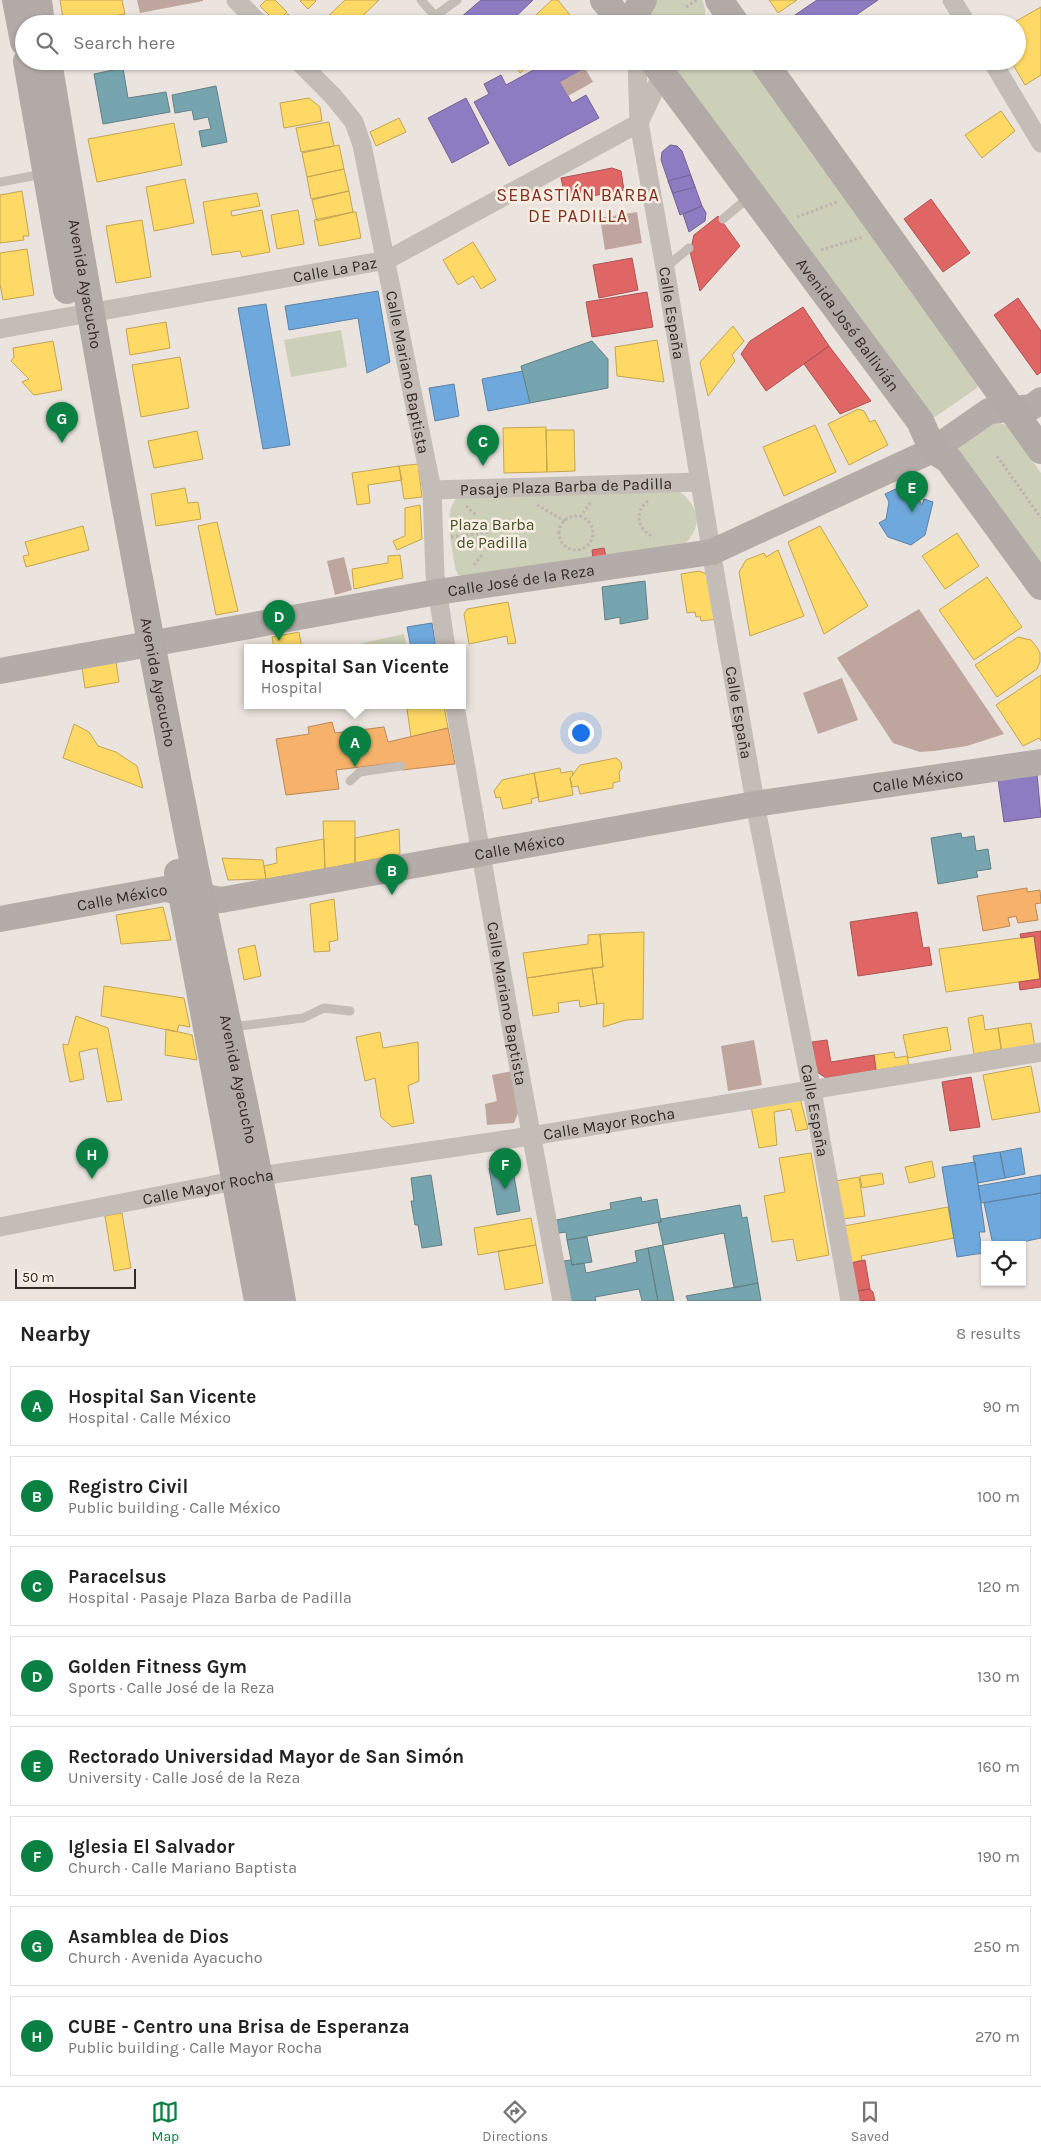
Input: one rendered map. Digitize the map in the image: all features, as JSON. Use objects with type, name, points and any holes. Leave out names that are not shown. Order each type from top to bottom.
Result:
[{"type":"main road","points":[[16,0],[22,15]]},
{"type":"main road","points":[[33,15],[38,0]]},
{"type":"main road","points":[[604,0],[616,15]]},
{"type":"main road","points":[[635,15],[643,0]]},
{"type":"main road","points":[[715,15],[717,0]]},
{"type":"main road","points":[[717,0],[729,15]]},
{"type":"main road","name":"Avenida Ayacucho","points":[[29,70],[56,171]]},
{"type":"main road","name":"Avenida Ayacucho","points":[[49,70],[56,171],[80,315],[142,645],[249,1178],[282,1301]]},
{"type":"main road","name":"Avenida José Ballivián","points":[[666,70],[753,194],[920,421],[933,450]]},
{"type":"main road","points":[[769,70],[1041,450]]},
{"type":"main road","name":"Calle José de la Reza","points":[[0,671],[437,592],[712,552],[933,450],[989,411],[1032,407],[1041,400]]},
{"type":"main road","points":[[933,450],[950,460],[1041,586]]},
{"type":"main road","name":"Calle México","points":[[0,919],[165,889],[221,900],[755,804],[1041,762]]},
{"type":"main road","name":"Avenida Ayacucho","points":[[192,895],[229,1027],[249,1178],[258,1301]]},
{"type":"street","points":[[236,0],[251,15]]},
{"type":"street","points":[[952,0],[961,15]]},
{"type":"street","name":"Calle Mariano Baptista","points":[[307,70],[333,96],[354,122],[362,145],[387,260],[432,490],[437,592],[445,644]]},
{"type":"street","points":[[638,70],[639,123]]},
{"type":"street","points":[[639,123],[661,70]]},
{"type":"street","points":[[997,70],[1041,143]]},
{"type":"street","name":"Calle La Paz","points":[[0,329],[387,260],[639,123]]},
{"type":"street","name":"Calle España","points":[[639,123],[755,804],[812,1091],[850,1301]]},
{"type":"street","name":"Pasaje Plaza Barba de Padilla","points":[[432,490],[700,482]]},
{"type":"street","name":"Calle Mariano Baptista","points":[[455,709],[459,758],[481,852],[562,1301]]},
{"type":"street","name":"Calle Mayor Rocha","points":[[0,1227],[249,1178],[531,1136],[1041,1052]]},
{"type":"lane","points":[[421,0],[435,15]]},
{"type":"lane","points":[[437,15],[457,0]]},
{"type":"lane","points":[[0,182],[56,171]]},
{"type":"lane","points":[[723,219],[753,194]]},
{"type":"lane","points":[[665,268],[689,248]]},
{"type":"lane","points":[[350,781],[360,772],[401,766]]},
{"type":"lane","points":[[229,1027],[303,1018],[324,1008],[350,1011]]},
{"type":"path","points":[[686,7],[697,0]]},
{"type":"path","points":[[798,217],[837,202]]},
{"type":"path","points":[[821,250],[862,237]]},
{"type":"path","points":[[997,456],[1041,518]]},
{"type":"path","points":[[580,517],[593,499]]},
{"type":"path","points":[[650,499],[641,507],[638,519],[643,531],[654,537]]},
{"type":"path","points":[[530,501],[565,521]]},
{"type":"path","points":[[580,517],[589,522],[593,532],[591,542],[580,550],[568,548],[561,541],[560,530],[565,521],[580,517]]},
{"type":"path","points":[[451,537],[490,532]]},
{"type":"green space","points":[[658,0],[702,0],[705,15],[649,15],[650,7]]},
{"type":"green space","points":[[678,70],[753,70],[978,384],[977,388],[935,417],[930,417],[678,73]]},
{"type":"green space","points":[[341,330],[347,367],[291,377],[284,340]]},
{"type":"green space","points":[[993,423],[1008,426],[1041,473],[1041,567],[957,449]]},
{"type":"green space","name":"Plaza Barba de Padilla","points":[[674,488],[689,501],[694,508],[696,516],[694,531],[681,547],[465,578],[458,575],[455,568],[449,521],[450,512],[457,498]]},
{"type":"green space","points":[[404,634],[406,644],[363,644]]},
{"type":"building: Homes","points":[[60,0],[122,0],[125,14],[119,15],[62,15]]},
{"type":"building: Homes","points":[[266,0],[275,0],[287,12],[284,15],[269,15],[260,6]]},
{"type":"building: Homes","points":[[345,0],[379,0],[363,15],[329,15]]},
{"type":"building: Homes","points":[[552,0],[558,0],[570,15],[536,15]]},
{"type":"building: Homes","points":[[769,0],[797,0],[778,13]]},
{"type":"building: Homes","points":[[300,1],[316,1],[308,9]]},
{"type":"building: Homes","points":[[1041,7],[1041,75],[1025,85],[1016,70],[1026,70],[1026,16]]},
{"type":"building: Homes","points":[[309,98],[320,107],[322,121],[284,128],[280,103]]},
{"type":"building: Homes","points":[[1001,111],[1015,131],[982,158],[965,135]]},
{"type":"building: Homes","points":[[399,118],[406,132],[376,146],[370,132]]},
{"type":"building: Homes","points":[[329,122],[334,146],[301,152],[296,128]]},
{"type":"building: Homes","points":[[174,123],[182,165],[97,182],[88,139]]},
{"type":"building: Homes","points":[[339,145],[344,169],[307,177],[302,153]]},
{"type":"building: Homes","points":[[344,169],[349,191],[311,199],[307,177]]},
{"type":"building: Homes","points":[[185,179],[194,223],[154,231],[146,187]]},
{"type":"building: Homes","points":[[22,191],[29,236],[23,236],[24,240],[0,243],[0,195]]},
{"type":"building: Homes","points":[[349,191],[353,212],[317,221],[312,200]]},
{"type":"building: Homes","points":[[257,193],[260,206],[231,211],[232,216],[262,210],[270,252],[242,257],[240,251],[212,255],[203,202]]},
{"type":"building: Homes","points":[[298,210],[304,244],[277,249],[271,215]]},
{"type":"building: Homes","points":[[356,212],[361,238],[319,246],[314,220]]},
{"type":"building: Homes","points":[[142,220],[151,277],[116,283],[106,226]]},
{"type":"building: Homes","points":[[473,242],[496,280],[481,289],[473,276],[458,285],[443,260]]},
{"type":"building: Homes","points":[[27,249],[34,295],[3,300],[0,284],[0,253]]},
{"type":"building: Homes","points":[[166,322],[170,348],[130,355],[126,329]]},
{"type":"building: Homes","points":[[733,326],[744,341],[732,355],[735,361],[708,396],[700,362]]},
{"type":"building: Homes","points":[[657,340],[664,382],[617,376],[615,347]]},
{"type":"building: Homes","points":[[53,341],[62,390],[34,395],[22,382],[29,379],[11,361],[14,357],[13,348]]},
{"type":"building: Homes","points":[[180,357],[189,408],[141,417],[132,365]]},
{"type":"building: Homes","points":[[858,409],[864,411],[870,422],[875,420],[888,445],[849,465],[828,424]]},
{"type":"building: Homes","points":[[815,425],[836,472],[784,496],[763,447]]},
{"type":"building: Homes","points":[[546,427],[547,472],[504,473],[503,428]]},
{"type":"building: Homes","points":[[546,430],[574,430],[575,471],[547,472]]},
{"type":"building: Homes","points":[[197,431],[203,459],[154,468],[148,441]]},
{"type":"building: Homes","points":[[418,464],[422,497],[404,499],[399,466]]},
{"type":"building: Homes","points":[[399,466],[402,480],[368,485],[370,503],[357,505],[352,473]]},
{"type":"building: Homes","points":[[185,488],[188,503],[198,502],[201,519],[156,526],[151,494]]},
{"type":"building: Homes","points":[[420,505],[422,539],[397,550],[393,541],[405,536],[405,508]]},
{"type":"building: Homes","points":[[217,522],[238,611],[216,615],[198,526]]},
{"type":"building: Homes","points":[[83,526],[89,550],[26,567],[23,556],[29,555],[25,542]]},
{"type":"building: Homes","points":[[820,526],[868,606],[824,634],[788,542]]},
{"type":"building: Homes","points":[[957,533],[979,566],[945,589],[922,556]]},
{"type":"building: Homes","points":[[778,550],[804,616],[750,636],[739,572],[746,560],[764,553],[766,557]]},
{"type":"building: Homes","points":[[400,555],[403,578],[354,589],[352,569],[388,563],[388,556]]},
{"type":"building: Homes","points":[[699,571],[707,574],[717,619],[701,621],[700,616],[696,617],[695,612],[687,613],[681,574]]},
{"type":"building: Homes","points":[[987,577],[1022,627],[974,660],[939,610]]},
{"type":"building: Homes","points":[[508,602],[516,643],[508,644],[507,636],[469,644],[464,614],[467,609]]},
{"type":"building: Homes","points":[[299,632],[301,644],[273,644],[272,637]]},
{"type":"building: Homes","points":[[1018,637],[1031,640],[1040,653],[1040,662],[1037,669],[997,697],[975,665]]},
{"type":"building: Homes","points":[[116,662],[119,682],[85,688],[82,668]]},
{"type":"building: Homes","points":[[1041,675],[1041,741],[1039,738],[1023,746],[996,705]]},
{"type":"building: Homes","points":[[407,709],[445,709],[448,728],[411,737]]},
{"type":"building: Homes","points":[[74,724],[89,732],[98,746],[116,752],[137,766],[143,788],[63,758]]},
{"type":"building: Homes","points":[[616,758],[621,762],[622,768],[619,772],[620,781],[613,783],[613,788],[580,794],[578,786],[572,787],[570,778],[580,765]]},
{"type":"building: Homes","points":[[560,768],[561,773],[572,771],[573,775],[570,778],[573,795],[539,802],[534,773]]},
{"type":"building: Homes","points":[[534,773],[539,797],[531,799],[532,803],[503,809],[500,797],[496,798],[494,791],[502,780]]},
{"type":"building: Homes","points":[[323,821],[355,821],[355,863],[325,869]]},
{"type":"building: Homes","points":[[399,829],[400,854],[355,863],[355,838]]},
{"type":"building: Homes","points":[[324,839],[325,869],[266,879],[264,866],[277,863],[276,848]]},
{"type":"building: Homes","points":[[222,858],[263,860],[266,879],[228,880]]},
{"type":"building: Homes","points":[[334,899],[338,940],[329,942],[330,951],[314,952],[310,904]]},
{"type":"building: Homes","points":[[163,907],[171,940],[121,944],[116,915]]},
{"type":"building: Homes","points":[[644,932],[643,1019],[626,1020],[603,1027],[604,1003],[597,1004],[592,968],[603,967],[600,934]]},
{"type":"building: Homes","points":[[600,934],[603,967],[527,978],[523,953],[588,944],[588,935]]},
{"type":"building: Homes","points":[[1034,936],[1040,979],[946,992],[939,949]]},
{"type":"building: Homes","points":[[255,945],[261,976],[244,980],[238,949]]},
{"type":"building: Homes","points":[[592,968],[597,1004],[580,1007],[579,1000],[558,1003],[559,1012],[533,1016],[527,978]]},
{"type":"building: Homes","points":[[104,986],[184,998],[190,1027],[179,1025],[177,1032],[101,1016]]},
{"type":"building: Homes","points":[[983,1015],[985,1030],[998,1028],[1001,1049],[974,1054],[968,1018]]},
{"type":"building: Homes","points":[[76,1016],[108,1028],[122,1100],[107,1102],[97,1048],[79,1052],[84,1079],[70,1082],[63,1044],[68,1045]]},
{"type":"building: Homes","points":[[1031,1023],[1035,1047],[1002,1052],[998,1028]]},
{"type":"building: Homes","points":[[947,1027],[951,1050],[908,1058],[903,1035]]},
{"type":"building: Homes","points":[[166,1029],[192,1035],[197,1060],[165,1055]]},
{"type":"building: Homes","points":[[380,1032],[383,1048],[418,1042],[419,1081],[408,1086],[414,1123],[392,1127],[381,1117],[375,1078],[365,1081],[356,1037]]},
{"type":"building: Homes","points":[[894,1052],[895,1058],[907,1056],[909,1065],[876,1070],[874,1055]]},
{"type":"building: Homes","points":[[1031,1066],[1040,1112],[992,1120],[983,1075]]},
{"type":"building: Homes","points":[[799,1094],[808,1129],[796,1131],[791,1109],[774,1112],[777,1145],[759,1148],[750,1101]]},
{"type":"building: Homes","points":[[811,1153],[829,1255],[797,1261],[793,1239],[772,1242],[764,1196],[785,1192],[779,1158]]},
{"type":"building: Homes","points":[[932,1161],[935,1177],[909,1183],[905,1167]]},
{"type":"building: Homes","points":[[882,1173],[884,1184],[862,1188],[860,1176]]},
{"type":"building: Homes","points":[[859,1177],[865,1216],[842,1219],[836,1181]]},
{"type":"building: Homes","points":[[948,1207],[954,1238],[861,1256],[862,1260],[851,1263],[844,1226]]},
{"type":"building: Homes","points":[[122,1213],[131,1268],[114,1271],[105,1216]]},
{"type":"building: Homes","points":[[531,1218],[536,1245],[478,1255],[474,1228]]},
{"type":"building: Homes","points":[[536,1245],[543,1283],[505,1290],[498,1251]]},
{"type":"building: Shops","points":[[612,168],[621,171],[624,190],[566,201],[561,178]]},
{"type":"building: Shops","points":[[931,199],[970,253],[943,272],[904,219]]},
{"type":"building: Shops","points":[[718,216],[740,246],[700,291],[690,252],[694,235]]},
{"type":"building: Shops","points":[[632,258],[638,290],[599,298],[593,265]]},
{"type":"building: Shops","points":[[647,292],[653,327],[592,337],[586,302]]},
{"type":"building: Shops","points":[[1018,298],[1041,331],[1041,372],[1037,375],[994,315]]},
{"type":"building: Shops","points":[[803,307],[829,346],[766,391],[741,354],[750,341]]},
{"type":"building: Shops","points":[[829,346],[871,401],[840,414],[804,364]]},
{"type":"building: Shops","points":[[604,548],[606,557],[593,559],[592,550]]},
{"type":"building: Shops","points":[[917,912],[923,948],[929,947],[932,965],[858,976],[850,922]]},
{"type":"building: Shops","points":[[1041,931],[1041,987],[1020,990],[1019,982],[1040,979],[1034,936],[1021,938],[1020,934]]},
{"type":"building: Shops","points":[[827,1040],[831,1062],[874,1055],[876,1070],[826,1078],[817,1072],[812,1042]]},
{"type":"building: Shops","points":[[971,1077],[980,1127],[950,1131],[942,1082]]},
{"type":"building: Shops","points":[[865,1260],[870,1289],[856,1291],[851,1263]]},
{"type":"building: Shops","points":[[870,1289],[873,1292],[875,1301],[857,1301],[856,1291]]},
{"type":"building: Offices","points":[[481,0],[533,0],[517,15],[464,15]]},
{"type":"building: Offices","points":[[817,0],[878,0],[856,15],[795,15]]},
{"type":"building: Offices","points":[[534,70],[582,70],[560,82],[572,103],[586,95],[599,118],[509,166],[474,102],[489,94],[484,84],[501,75],[506,85]]},
{"type":"building: Offices","points":[[466,98],[489,143],[452,163],[428,118]]},
{"type":"building: Offices","points":[[670,145],[677,146],[682,151],[702,206],[680,215],[661,160],[662,152]]},
{"type":"building: Offices","points":[[690,175],[695,187],[673,193],[668,181]]},
{"type":"building: Offices","points":[[702,206],[706,213],[705,221],[689,232],[683,214]]},
{"type":"building: Offices","points":[[1037,774],[1041,817],[1004,822],[998,780]]},
{"type":"building: Schools","points":[[378,291],[390,362],[367,373],[358,318],[289,330],[285,306]]},
{"type":"building: Schools","points":[[266,304],[290,445],[263,449],[238,308]]},
{"type":"building: Schools","points":[[523,371],[530,403],[488,411],[482,379]]},
{"type":"building: Schools","points":[[454,384],[459,416],[435,421],[429,388]]},
{"type":"building: Schools","points":[[900,487],[913,490],[922,505],[924,499],[933,502],[925,535],[911,545],[888,537],[879,523],[886,519],[889,502],[885,494]]},
{"type":"building: Schools","points":[[432,623],[435,644],[410,644],[407,627]]},
{"type":"building: Schools","points":[[1021,1148],[1025,1174],[1005,1178],[1000,1152]]},
{"type":"building: Schools","points":[[1000,1152],[1005,1178],[978,1183],[973,1156]]},
{"type":"building: Schools","points":[[975,1162],[985,1232],[979,1232],[981,1253],[957,1257],[942,1167]]},
{"type":"building: Schools","points":[[1041,1175],[1041,1193],[981,1203],[978,1186]]},
{"type":"building: Schools","points":[[1041,1193],[1041,1238],[1026,1241],[992,1241],[984,1203]]},
{"type":"building: Health","points":[[332,722],[335,733],[384,727],[388,742],[448,728],[455,764],[402,770],[401,762],[336,770],[339,789],[286,795],[276,739],[309,734],[308,727]]},
{"type":"building: Health","points":[[1027,888],[1027,892],[1040,890],[1041,903],[1035,904],[1038,920],[1018,923],[1016,916],[1008,918],[1010,926],[983,931],[977,896]]},
{"type":"building: Public","points":[[123,70],[128,98],[166,92],[170,112],[103,124],[94,74]]},
{"type":"building: Public","points":[[216,86],[227,142],[202,147],[199,131],[211,129],[208,117],[194,120],[192,110],[175,113],[172,95]]},
{"type":"building: Public","points":[[592,341],[608,359],[608,388],[530,403],[521,366]]},
{"type":"building: Public","points":[[645,581],[648,619],[620,624],[620,617],[605,620],[602,587]]},
{"type":"building: Public","points":[[961,833],[962,838],[974,836],[976,851],[988,849],[991,869],[976,871],[978,877],[938,884],[931,838]]},
{"type":"building: Public","points":[[512,1164],[520,1211],[497,1215],[489,1168]]},
{"type":"building: Public","points":[[431,1175],[442,1245],[422,1248],[418,1225],[415,1225],[411,1201],[414,1201],[411,1178]]},
{"type":"building: Public","points":[[641,1197],[642,1202],[657,1199],[661,1222],[567,1240],[566,1232],[559,1233],[556,1220],[611,1209],[610,1203]]},
{"type":"building: Public","points":[[740,1205],[742,1218],[747,1217],[758,1283],[734,1288],[724,1233],[663,1245],[658,1222],[661,1222],[661,1219]]},
{"type":"building: Public","points":[[587,1237],[592,1262],[572,1265],[567,1240]]},
{"type":"building: Public","points":[[663,1245],[674,1301],[658,1301],[648,1248]]},
{"type":"building: Public","points":[[648,1248],[658,1301],[642,1301],[639,1289],[595,1297],[596,1301],[570,1301],[564,1261],[571,1260],[572,1265],[584,1263],[586,1273],[637,1262],[635,1251]]},
{"type":"building: Public","points":[[758,1283],[761,1301],[688,1301],[686,1296]]},
{"type":"building: Other","points":[[137,0],[203,0],[203,1],[140,13]]},
{"type":"building: Other","points":[[581,70],[586,70],[593,82],[568,96],[560,82]]},
{"type":"building: Other","points":[[637,212],[642,243],[605,250],[600,218]]},
{"type":"building: Other","points":[[344,557],[352,590],[335,595],[327,561]]},
{"type":"building: Other","points":[[919,609],[1004,734],[967,746],[934,751],[920,752],[893,743],[837,658]]},
{"type":"building: Other","points":[[842,678],[858,720],[818,734],[803,693]]},
{"type":"building: Other","points":[[754,1040],[762,1085],[728,1091],[721,1046]]},
{"type":"building: Other","points":[[512,1071],[518,1113],[514,1123],[487,1125],[485,1104],[497,1101],[492,1075]]},
{"type":"place","name":"Asamblea de Dios","points":[[62,443]]},
{"type":"place","name":"Paracelsus","points":[[483,466]]},
{"type":"place","name":"Rectorado Universidad Mayor de San Simón","points":[[912,512]]},
{"type":"place","name":"Golden Fitness Gym","points":[[279,641]]},
{"type":"place","name":"Hospital San Vicente","points":[[355,767]]},
{"type":"place","name":"Registro Civil","points":[[392,895]]},
{"type":"place","name":"CUBE - Centro una Brisa de Esperanza","points":[[92,1179]]},
{"type":"place","name":"Iglesia El Salvador","points":[[505,1189]]},
{"type":"district","name":"SEBASTIÁN BARBA DE PADILLA","points":[[578,205]]}]
